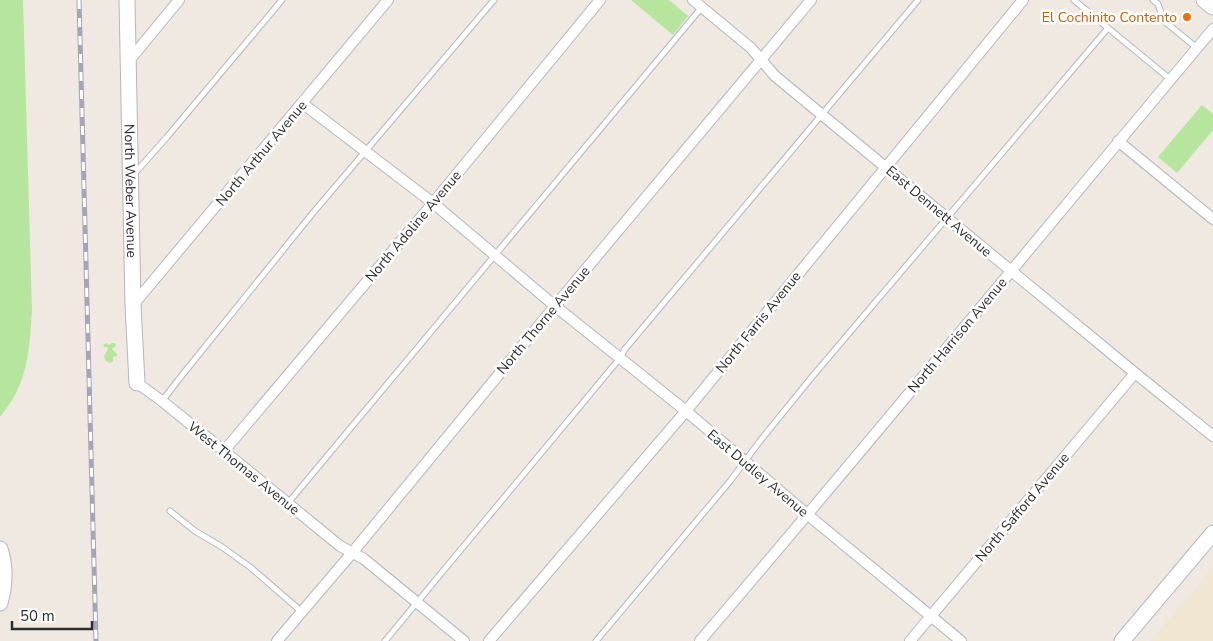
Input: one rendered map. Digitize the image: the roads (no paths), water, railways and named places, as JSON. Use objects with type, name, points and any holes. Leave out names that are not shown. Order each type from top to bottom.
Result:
[{"type":"street","name":"North Weber Avenue","points":[[127,0],[133,305],[137,383]]},
{"type":"street","points":[[128,62],[179,0]]},
{"type":"street","name":"North Arthur Avenue","points":[[133,305],[388,0]]},
{"type":"street","name":"North Adoline Avenue","points":[[224,451],[433,203],[600,0]]},
{"type":"street","name":"East Dennett Avenue","points":[[693,0],[751,48],[775,76],[1213,436]]},
{"type":"street","name":"North Thorne Avenue","points":[[277,641],[811,0]]},
{"type":"street","name":"North Farris Avenue","points":[[489,641],[686,411],[1023,0]]},
{"type":"street","points":[[1204,0],[1213,7]]},
{"type":"street","name":"North Harrison Avenue","points":[[700,641],[808,515],[1010,270],[1213,29]]},
{"type":"street","name":"East Dudley Avenue","points":[[302,103],[433,203],[961,641]]},
{"type":"street","points":[[1118,141],[1213,219]]},
{"type":"street","name":"North Safford Avenue","points":[[910,641],[1135,373]]},
{"type":"street","name":"West Thomas Avenue","points":[[137,383],[162,401],[340,546],[364,559],[464,641]]},
{"type":"street","points":[[1122,641],[1213,533]]},
{"type":"street","points":[[0,549],[4,562],[4,573],[3,594],[0,603]]},
{"type":"lane","points":[[130,178],[167,137],[282,0]]},
{"type":"lane","points":[[162,401],[273,262],[494,0]]},
{"type":"lane","points":[[385,641],[812,124],[822,115],[918,0]]},
{"type":"lane","points":[[1077,0],[1170,80]]},
{"type":"lane","points":[[1153,0],[1158,4],[1164,21],[1197,48]]},
{"type":"lane","points":[[288,503],[702,7]]},
{"type":"lane","points":[[596,641],[811,378],[1108,28]]},
{"type":"lane","points":[[170,511],[195,531],[250,567],[302,611]]},
{"type":"railway","points":[[79,0],[96,641]]},
{"type":"place","name":"El Cochinito Contento","points":[[1187,17]]}]
